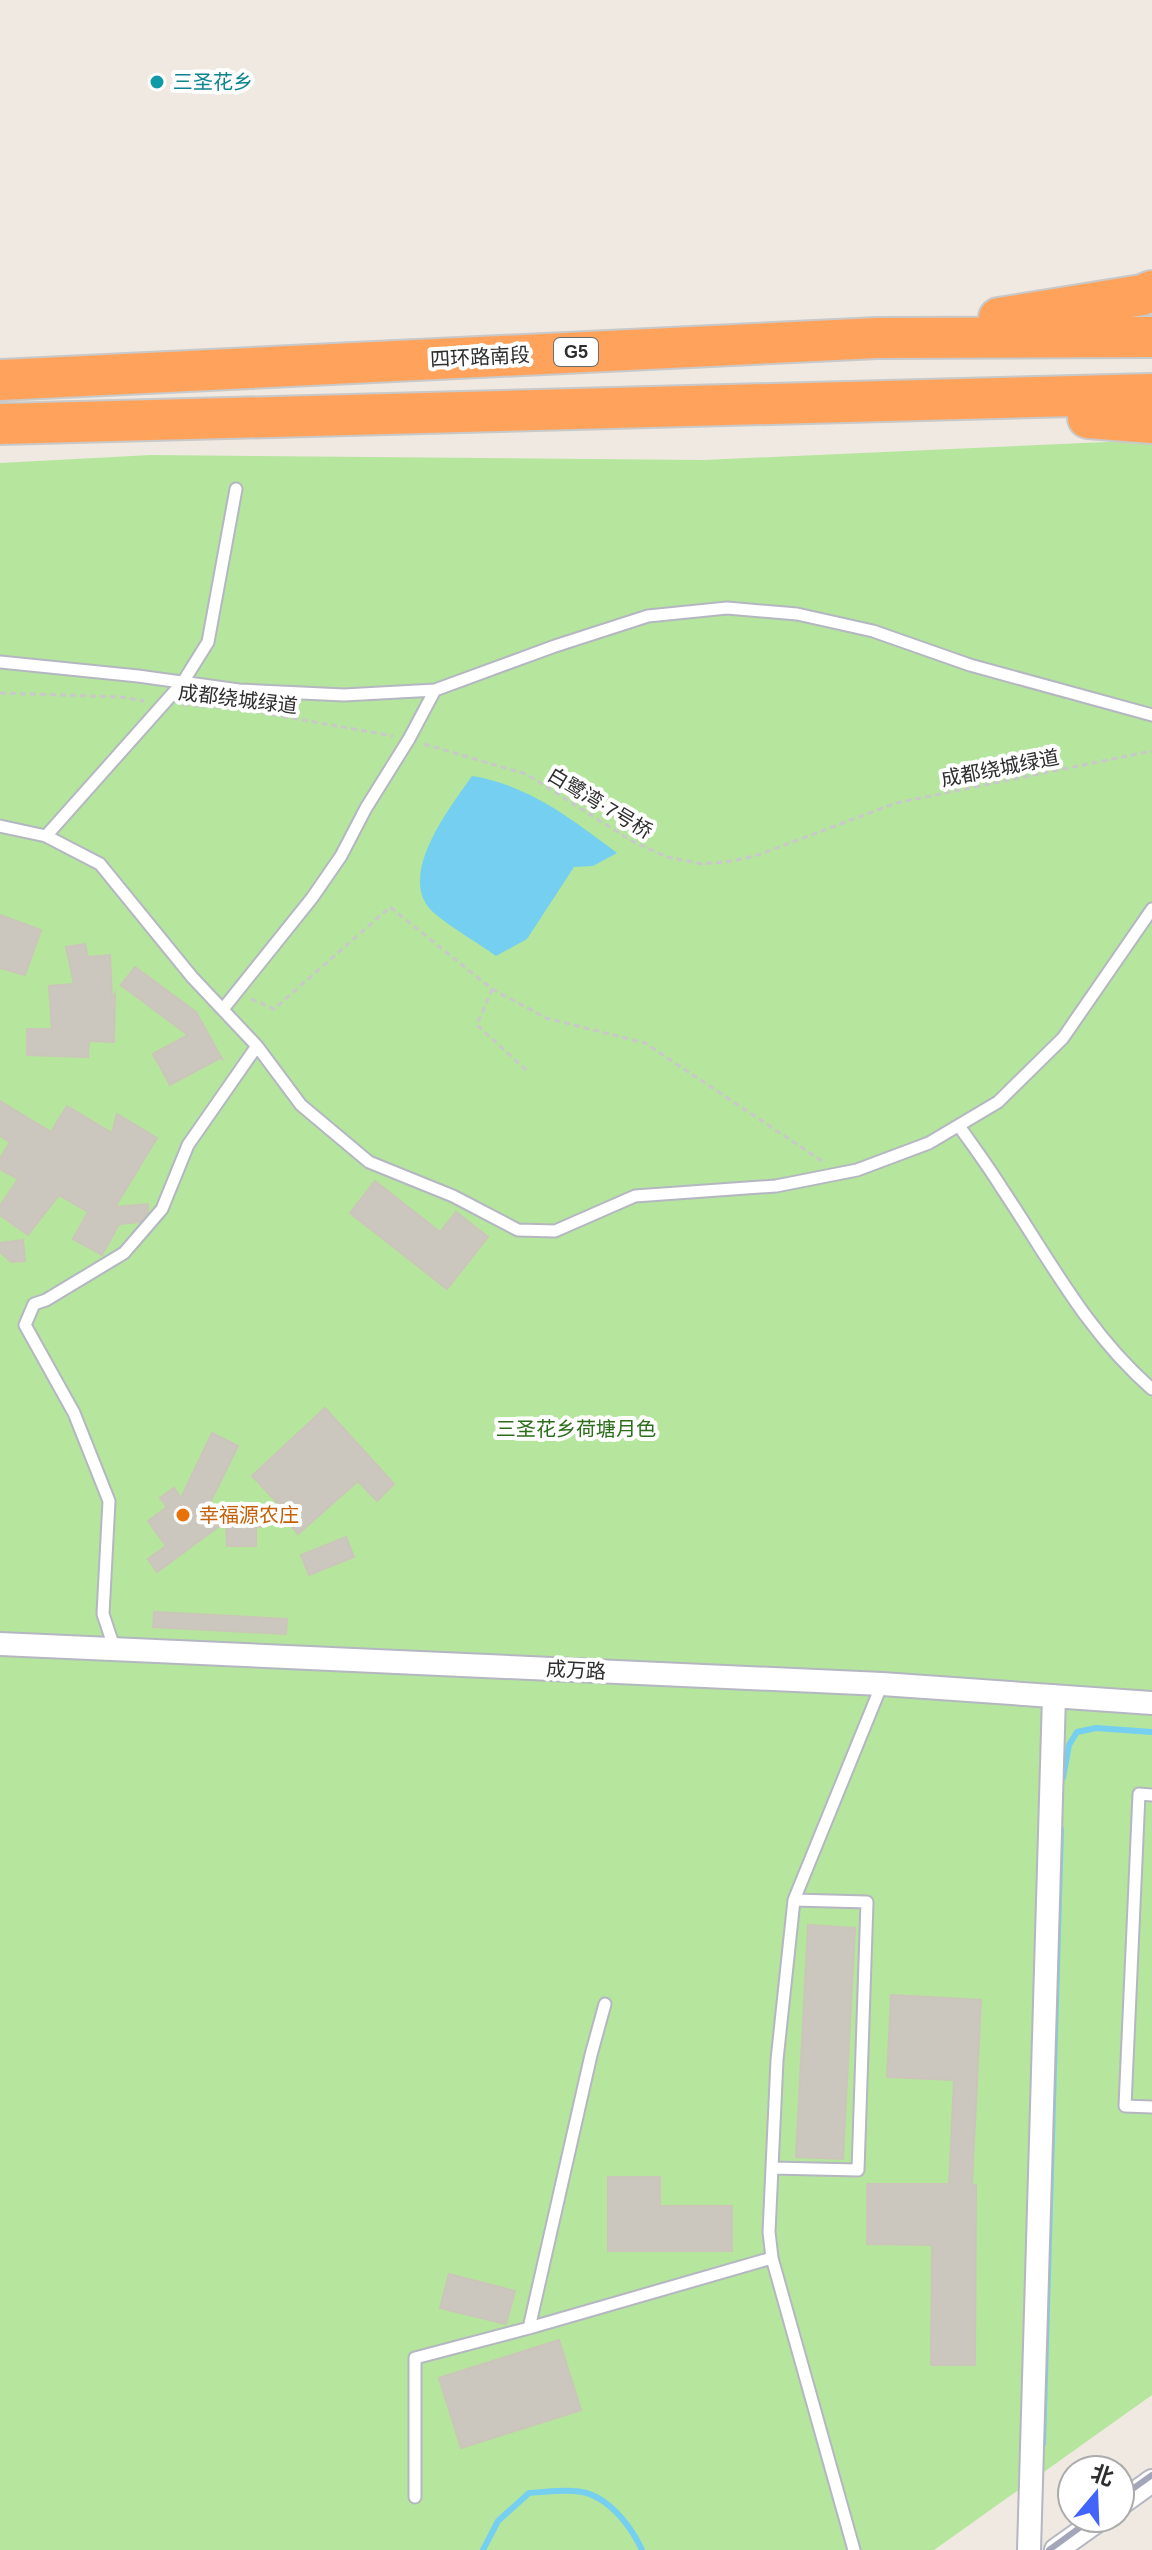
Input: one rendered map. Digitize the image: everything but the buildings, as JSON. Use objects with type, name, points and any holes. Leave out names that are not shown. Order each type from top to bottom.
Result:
[{"type":"highway","points":[[877,338],[1152,291]]},
{"type":"highway","name":"四环路南段","points":[[0,380],[877,338],[1152,337]]},
{"type":"highway","points":[[0,424],[1152,394]]},
{"type":"highway","points":[[849,400],[1152,423]]},
{"type":"street","name":"成万路","points":[[0,1644],[882,1684],[1152,1703]]},
{"type":"street","points":[[1029,2550],[1054,1696]]},
{"type":"street","points":[[1056,2550],[1078,2534]]},
{"type":"lane","points":[[46,836],[183,682],[208,642],[236,489]]},
{"type":"lane","points":[[0,662],[239,690],[344,695],[435,690],[648,616],[727,608],[797,614],[873,631],[970,665],[1152,715]]},
{"type":"lane","points":[[223,1009],[312,898],[341,856],[435,690]]},
{"type":"lane","points":[[0,826],[46,836],[100,864],[144,921],[257,1046],[301,1105],[369,1162],[453,1196],[518,1230],[555,1231],[635,1196],[776,1186],[857,1170],[929,1143],[998,1102],[1063,1038],[1152,909]]},
{"type":"lane","points":[[115,1650],[103,1614],[109,1501],[74,1413],[25,1325],[34,1304],[46,1300],[124,1253],[162,1209],[188,1145],[257,1046]]},
{"type":"lane","points":[[959,1126],[1066,1290],[1123,1364],[1152,1389]]},
{"type":"lane","points":[[854,2550],[772,2258],[769,2232],[777,2060],[794,1900],[882,1684]]},
{"type":"lane","points":[[1152,1795],[1139,1794],[1125,2106],[1152,2107]]},
{"type":"lane","points":[[772,2168],[858,2170],[867,1902],[794,1900]]},
{"type":"lane","points":[[529,2328],[605,2004]]},
{"type":"lane","points":[[415,2497],[415,2358],[772,2258]]},
{"type":"path","name":"成都绕城绿道","points":[[0,693],[122,697],[161,704],[235,708],[409,739],[469,758]]},
{"type":"path","name":"成都绕城绿道","points":[[855,817],[896,803],[1152,751]]},
{"type":"path","name":"白鹭湾·7号桥","points":[[469,758],[526,774],[632,841],[667,857],[702,864],[758,855],[855,817]]},
{"type":"path","points":[[236,992],[274,1009],[390,907],[492,989],[546,1018],[645,1043],[840,1173]]},
{"type":"path","points":[[492,989],[477,1025],[526,1070]]},
{"type":"green space","name":"三圣花乡荷塘月色","points":[[1152,440],[1152,2395],[1069,2454],[1056,2454],[1056,2463],[934,2550],[0,2550],[0,463],[151,455],[704,460]]},
{"type":"water","points":[[472,776],[512,787],[531,796],[617,853],[593,866],[574,867],[527,939],[496,956],[436,915],[422,894],[420,877],[431,840]]},
{"type":"waterway","points":[[1063,1778],[1069,1745],[1077,1732],[1096,1728],[1152,1732]]},
{"type":"waterway","points":[[1043,2444],[1061,1829]]},
{"type":"waterway","points":[[483,2550],[498,2521],[529,2493],[563,2491],[585,2493],[606,2503],[631,2530],[642,2550]]},
{"type":"railway","points":[[1136,2486],[1152,2475]]},
{"type":"railway","points":[[1049,2550],[1071,2534]]},
{"type":"place","name":"三圣花乡","points":[[157,82]]},
{"type":"place","name":"幸福源农庄","points":[[183,1515]]}]
